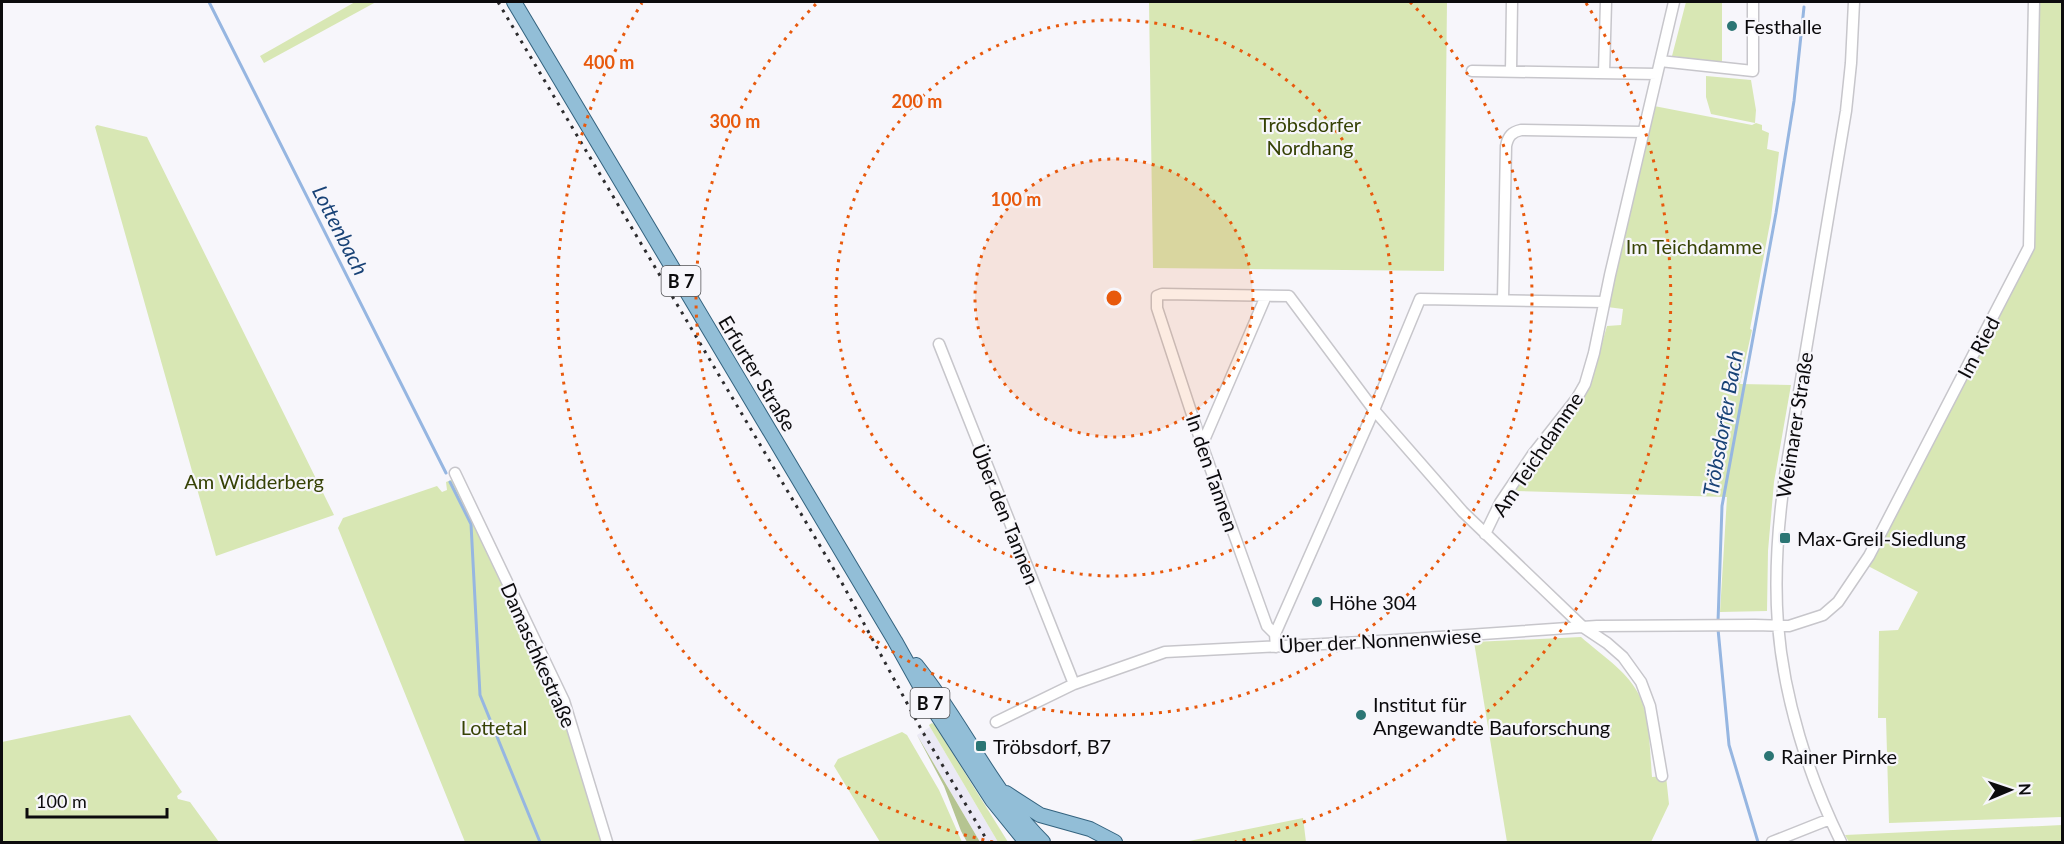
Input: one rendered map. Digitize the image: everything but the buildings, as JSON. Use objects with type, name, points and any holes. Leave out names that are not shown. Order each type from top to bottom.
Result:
[{"type":"main road","name":"Erfurter Straße","points":[[514,2],[895,641],[929,702],[992,800],[1026,843]]},
{"type":"main road","name":"Erfurter Straße","points":[[895,641],[936,690],[996,786]]},
{"type":"main road","name":"B 7","points":[[996,786],[1017,815],[1043,843]]},
{"type":"main road","name":"B 7","points":[[996,786],[1040,815],[1090,829],[1114,843]]},
{"type":"street","points":[[1511,71],[1512,2]]},
{"type":"street","points":[[1604,73],[1606,2]]},
{"type":"street","name":"Am Teichdamme","points":[[1485,534],[1506,494],[1585,384],[1674,2]]},
{"type":"street","points":[[1660,61],[1753,71],[1753,2]]},
{"type":"street","name":"Weimarer Straße","points":[[1841,843],[1814,780],[1798,731],[1778,626],[1776,576],[1779,515],[1845,111],[1851,63],[1854,2]]},
{"type":"street","name":"Im Ried","points":[[1778,626],[1789,626],[1822,615],[1838,602],[1869,556],[2029,247],[2034,2]]},
{"type":"street","points":[[1472,71],[1657,74]]},
{"type":"street","points":[[1503,300],[1508,139],[1514,132],[1521,130],[1642,132]]},
{"type":"street","name":"In den Tannen","points":[[1266,296],[1172,294],[1157,296],[1157,308],[1202,445],[1267,626],[1275,634],[1276,646]]},
{"type":"street","points":[[1202,445],[1266,296],[1289,296],[1374,410],[1437,483],[1485,534],[1583,627],[1623,657],[1641,681],[1650,706],[1662,776]]},
{"type":"street","points":[[1275,634],[1374,410],[1420,299],[1604,302]]},
{"type":"street","name":"Über den Tannen","points":[[939,344],[1074,684]]},
{"type":"street","name":"Damaschkestraße","points":[[455,473],[564,701],[607,843]]},
{"type":"street","name":"Über der Nonnenwiese","points":[[996,722],[1074,684],[1165,652],[1583,627],[1778,626]]},
{"type":"street","points":[[1773,843],[1830,819]]},
{"type":"shaded area","points":[[930,727],[998,842],[980,842],[917,735]]},
{"type":"green space","points":[[355,2],[376,2],[264,63],[260,56]]},
{"type":"green space","name":"Tröbsdorfer Nordhang","points":[[1149,2],[1447,2],[1444,271],[1153,268]]},
{"type":"green space","points":[[1686,2],[1722,2],[1722,63],[1672,56]]},
{"type":"green space","points":[[2035,2],[2062,2],[2062,817],[1889,823],[1886,718],[1878,718],[1879,631],[1898,630],[1918,592],[1868,566],[2031,248]]},
{"type":"green space","points":[[1706,76],[1751,80],[1756,110],[1755,123],[1711,114],[1706,97]]},
{"type":"green space","name":"Im Teichdamme","points":[[1654,106],[1762,125],[1762,130],[1769,133],[1767,149],[1779,152],[1771,218],[1750,329],[1752,330],[1740,384],[1791,385],[1774,482],[1768,551],[1767,611],[1720,612],[1727,497],[1515,491],[1588,391],[1607,326],[1621,325],[1623,309],[1607,307]]},
{"type":"green space","name":"Am Widderberg","points":[[97,125],[147,137],[334,515],[216,556],[95,127]]},
{"type":"green space","name":"Lottetal","points":[[454,479],[559,702],[603,842],[465,842],[338,528],[343,518],[437,486],[442,492],[447,490],[446,482]]},
{"type":"green space","points":[[1581,637],[1620,670],[1638,693],[1647,722],[1652,777],[1666,776],[1669,804],[1651,842],[1507,842],[1474,642]]},
{"type":"green space","points":[[130,715],[182,792],[177,796],[178,799],[190,802],[219,842],[2,842],[2,742]]},
{"type":"green space","points":[[932,723],[1008,842],[998,842],[930,727]]},
{"type":"green space","points":[[902,732],[907,735],[939,790],[962,842],[880,842],[834,766],[838,759]]},
{"type":"green space","points":[[917,735],[980,842],[967,842],[944,786]]},
{"type":"green space","points":[[1303,818],[1306,842],[1189,842],[1189,841]]},
{"type":"green space","points":[[2062,825],[2062,842],[1849,842],[1845,835]]},
{"type":"waterway","name":"Lottenbach","points":[[209,2],[446,473]]},
{"type":"waterway","name":"Tröbsdorfer Bach","points":[[1718,622],[1722,506],[1776,213],[1794,101],[1804,7]]},
{"type":"waterway","name":"Lottenbach","points":[[450,482],[471,524],[480,695],[540,842]]},
{"type":"waterway","name":"Tröbsdorfer Bach","points":[[1718,629],[1729,745],[1758,842]]},
{"type":"railway","points":[[498,2],[842,583],[921,729],[988,842]]},
{"type":"place","name":"Festhalle","points":[[1732,26]]},
{"type":"place","name":"Max-Greil-Siedlung","points":[[1785,538]]},
{"type":"place","name":"Höhe 304","points":[[1317,602]]},
{"type":"place","name":"Institut für Angewandte Bauforschung","points":[[1361,715]]},
{"type":"place","name":"Tröbsdorf, B7","points":[[981,746]]},
{"type":"place","name":"Rainer Pirnke","points":[[1769,756]]}]
